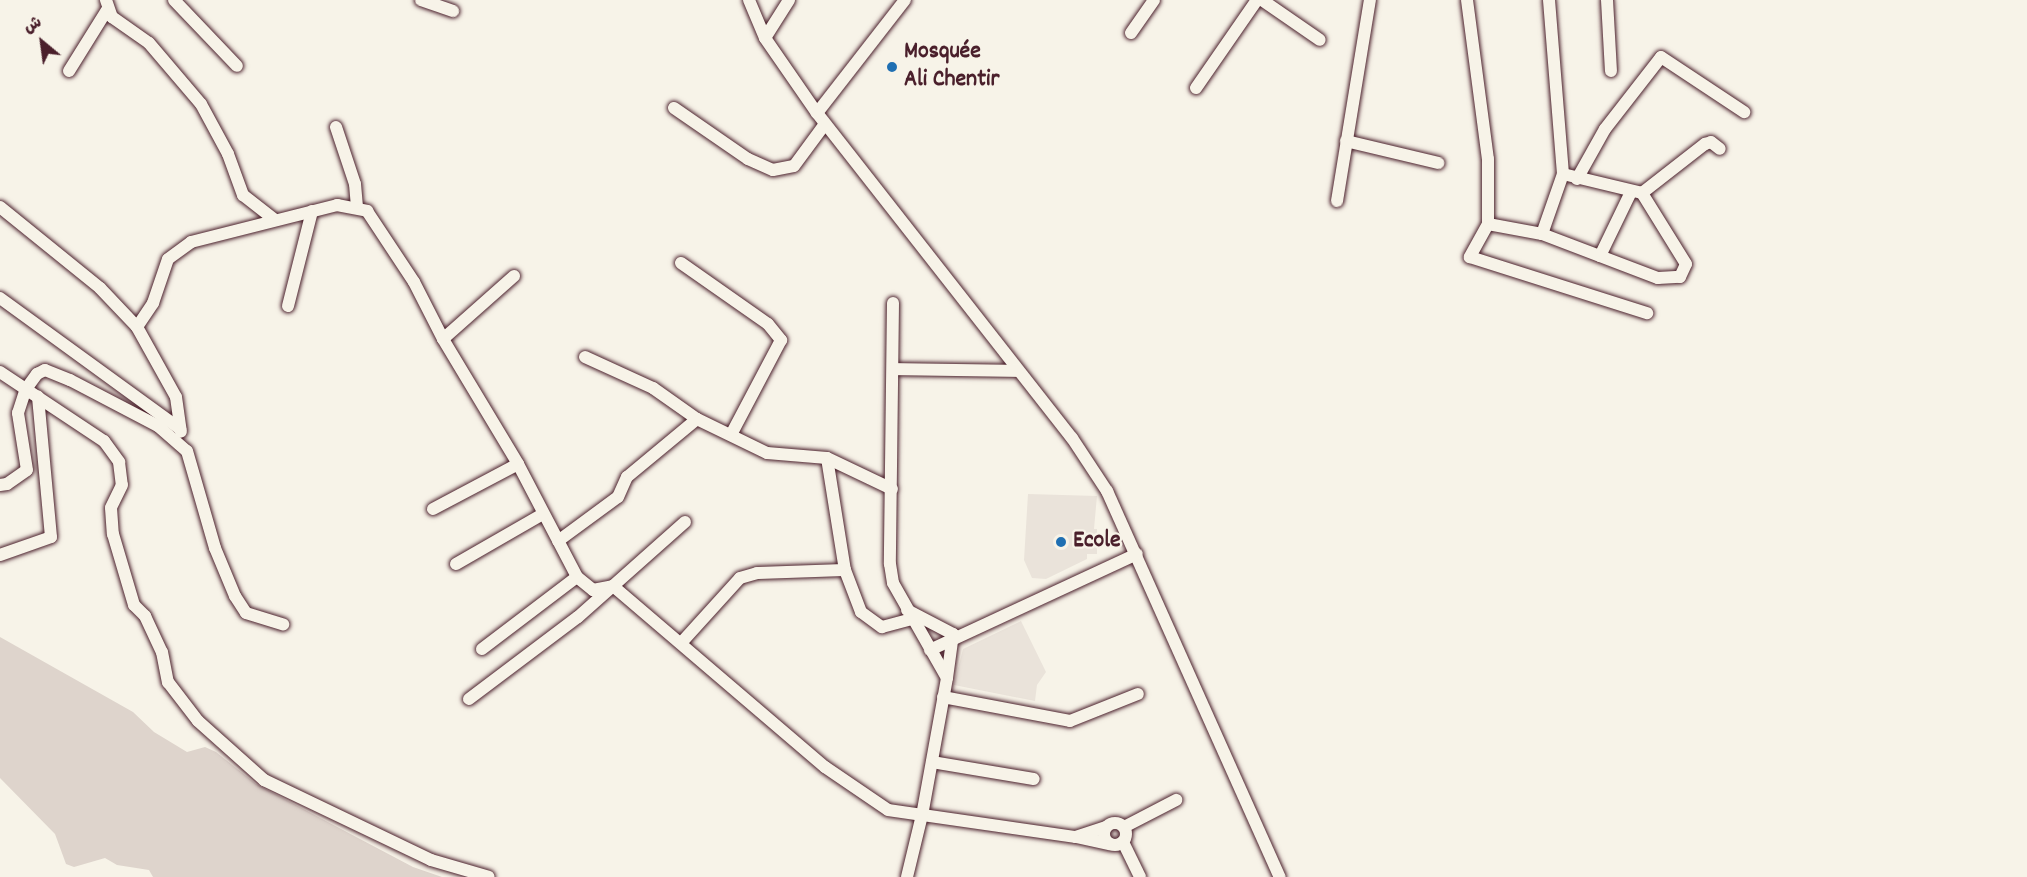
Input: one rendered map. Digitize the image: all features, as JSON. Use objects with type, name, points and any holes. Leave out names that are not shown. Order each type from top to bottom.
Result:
[{"type":"street","points":[[174,0],[237,66]]},
{"type":"street","points":[[421,0],[453,11]]},
{"type":"street","points":[[749,0],[765,38],[825,124],[1072,438],[1107,491],[1280,877]]},
{"type":"street","points":[[765,38],[789,0]]},
{"type":"street","points":[[817,113],[905,0]]},
{"type":"street","points":[[1131,33],[1154,0]]},
{"type":"street","points":[[1196,88],[1257,0]]},
{"type":"street","points":[[1262,0],[1320,40]]},
{"type":"street","points":[[1337,201],[1370,0]]},
{"type":"street","points":[[1467,0],[1488,159],[1488,224],[1470,257],[1647,313]]},
{"type":"street","points":[[1542,234],[1563,174],[1549,0]]},
{"type":"street","points":[[1607,0],[1611,71]]},
{"type":"street","points":[[69,71],[107,5],[149,43],[201,104],[228,154],[243,195],[274,219]]},
{"type":"street","points":[[1577,179],[1605,129],[1661,57],[1744,112]]},
{"type":"street","points":[[674,108],[748,159],[773,170],[794,166],[825,124]]},
{"type":"street","points":[[336,127],[355,184],[357,207]]},
{"type":"street","points":[[1346,141],[1438,163]]},
{"type":"street","points":[[1600,256],[1637,192],[1706,144],[1711,142],[1720,149]]},
{"type":"street","points":[[1488,224],[1542,234],[1672,280],[1686,270],[1686,264],[1637,192],[1563,174]]},
{"type":"street","points":[[137,327],[153,303],[168,258],[191,242],[274,219],[337,205],[357,207],[367,211],[414,282],[443,339],[518,464],[577,577],[593,590],[613,586]]},
{"type":"street","points":[[0,207],[100,288],[137,327],[176,397],[180,429],[215,548],[235,596],[246,613],[283,624]]},
{"type":"street","points":[[288,306],[312,211]]},
{"type":"street","points":[[681,263],[768,324],[781,340],[731,435]]},
{"type":"street","points":[[443,339],[514,276]]},
{"type":"street","points":[[0,298],[180,429]]},
{"type":"street","points":[[893,303],[890,564],[893,583],[946,678]]},
{"type":"street","points":[[585,357],[653,388],[697,418],[766,453],[827,458],[892,489]]},
{"type":"street","points":[[894,369],[1018,371]]},
{"type":"street","points":[[0,485],[14,481],[27,470],[18,413],[26,389],[37,374],[45,370],[158,426],[187,451]]},
{"type":"street","points":[[0,372],[104,441],[119,462],[122,484],[111,508],[113,534],[131,595],[162,652],[168,682],[198,721],[264,780],[431,860],[489,877]]},
{"type":"street","points":[[0,555],[51,537],[38,397]]},
{"type":"street","points":[[558,541],[618,497],[627,477],[697,418]]},
{"type":"street","points":[[827,458],[845,570],[861,612],[882,627],[910,614],[947,628],[954,639],[922,815],[907,877]]},
{"type":"street","points":[[433,509],[518,464]]},
{"type":"street","points":[[456,564],[543,514]]},
{"type":"street","points":[[469,699],[613,586],[685,522]]},
{"type":"street","points":[[930,650],[1137,554]]},
{"type":"street","points":[[682,642],[740,578],[757,573],[845,570]]},
{"type":"street","points":[[482,649],[577,577]]},
{"type":"street","points":[[613,586],[682,642],[825,767],[888,810],[1116,843]]},
{"type":"street","points":[[943,698],[1070,721],[1138,694]]},
{"type":"street","points":[[932,762],[1034,779]]},
{"type":"street","points":[[1116,843],[1124,827],[1176,800]]},
{"type":"street","points":[[1076,837],[1115,822],[1124,827]]},
{"type":"street","points":[[1106,827],[1104,837],[1116,843],[1140,877]]},
{"type":"shaded area","name":"Ecole","points":[[1028,494],[1097,496],[1094,529],[1097,529],[1097,554],[1087,554],[1087,559],[1046,579],[1032,578],[1024,560]]},
{"type":"shaded area","points":[[1021,621],[1046,672],[1037,685],[1035,701],[954,685],[963,649]]},
{"type":"shaded area","points":[[0,637],[133,712],[154,732],[187,752],[205,747],[216,752],[256,784],[413,867],[442,877],[153,877],[149,870],[117,865],[105,858],[74,867],[66,864],[55,834],[0,778]]},
{"type":"place","name":"Mosquée Ali Chentir","points":[[892,67]]},
{"type":"place","name":"Ecole","points":[[1061,542]]}]
